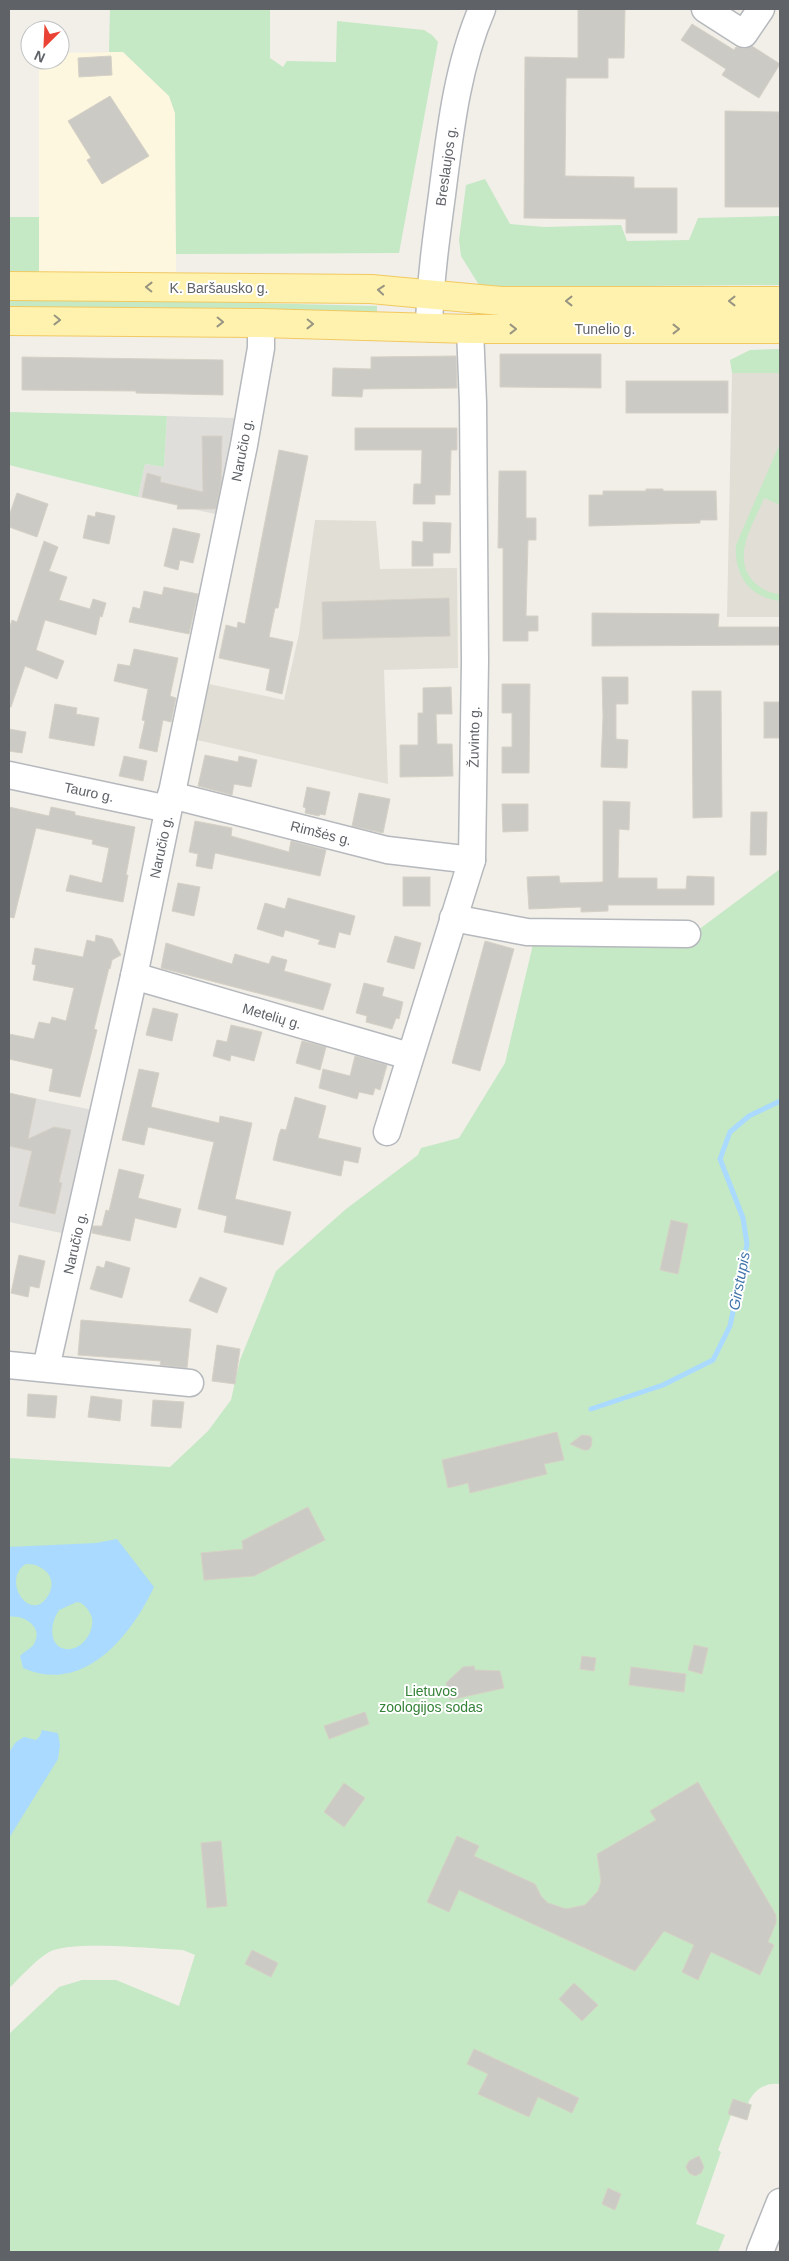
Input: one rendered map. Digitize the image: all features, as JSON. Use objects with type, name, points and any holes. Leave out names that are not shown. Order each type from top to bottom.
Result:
[{"type":"main road","name":"K. Baršausko g.","points":[[9,286],[370,289],[430,294]]},
{"type":"main road","name":"Tunelio g.","points":[[430,294],[500,301],[780,300]]},
{"type":"main road","points":[[9,321],[261,323],[429,328]]},
{"type":"main road","name":"Tunelio g.","points":[[429,328],[780,329]]},
{"type":"street","name":"Breslaujos g.","points":[[429,328],[430,294],[450,128],[472,32],[482,9]]},
{"type":"street","points":[[705,9],[744,34],[761,9]]},
{"type":"street","name":"Naručio g.","points":[[46,1368],[134,976],[244,445],[261,348],[261,323]]},
{"type":"street","name":"Žuvinto g.","points":[[387,1132],[409,1056],[472,860],[475,661],[473,403],[470,329]]},
{"type":"street","name":"Tauro g.","points":[[9,775],[170,802]]},
{"type":"street","name":"Rimšės g.","points":[[170,802],[387,850],[472,860]]},
{"type":"street","points":[[453,918],[527,932],[687,934]]},
{"type":"street","name":"Metelių g.","points":[[134,976],[409,1056]]},
{"type":"street","points":[[9,1365],[190,1383]]},
{"type":"street","points":[[760,2252],[780,2202]]},
{"type":"shaded area","points":[[123,52],[169,96],[175,113],[176,272],[39,272],[39,70],[70,70],[70,53]]},
{"type":"shaded area","points":[[732,373],[780,373],[780,617],[727,617]]},
{"type":"shaded area","points":[[167,416],[236,418],[224,516],[138,497],[145,464],[164,467]]},
{"type":"shaded area","points":[[315,520],[376,521],[380,569],[457,568],[458,668],[384,670],[388,784],[197,740],[209,684],[284,700],[299,634]]},
{"type":"shaded area","points":[[9,1093],[93,1110],[66,1234],[9,1222]]},
{"type":"green space","points":[[110,9],[270,9],[270,58],[283,67],[287,61],[336,62],[337,21],[424,30],[432,35],[438,42],[399,253],[176,254],[175,113],[169,96],[123,52],[109,52]]},
{"type":"green space","points":[[485,179],[510,224],[544,227],[621,225],[627,241],[689,240],[698,218],[780,216],[780,285],[513,287],[479,285],[461,256],[459,240],[466,185]]},
{"type":"green space","points":[[9,217],[39,217],[39,272],[9,272]]},
{"type":"green space","points":[[129,300],[377,306],[377,313],[130,307],[9,307],[9,301]]},
{"type":"green space","points":[[780,349],[780,373],[732,373],[730,360],[750,350]]},
{"type":"green space","points":[[9,412],[167,416],[164,467],[145,464],[138,497],[9,465]]},
{"type":"green space","points":[[780,443],[780,505],[764,498],[746,540],[744,561],[753,581],[765,590],[780,594],[780,601],[760,595],[746,583],[738,566],[736,545]]},
{"type":"green space","name":"Lietuvos zoologijos sodas","points":[[780,869],[780,2084],[770,2084],[753,2094],[748,2103],[752,2105],[747,2120],[731,2115],[718,2150],[721,2152],[696,2224],[725,2235],[718,2252],[9,2252],[9,2034],[59,1987],[82,1980],[116,1980],[179,2006],[195,1955],[183,1950],[133,1947],[75,1946],[60,1948],[49,1952],[33,1964],[9,1988],[9,1458],[170,1467],[208,1431],[231,1400],[240,1360],[276,1271],[346,1209],[418,1155],[421,1148],[459,1138],[505,1063],[534,940],[686,939]]},
{"type":"water","points":[[117,1539],[154,1587],[144,1606],[119,1641],[103,1656],[85,1667],[66,1674],[45,1674],[23,1668],[20,1656],[34,1644],[37,1636],[34,1626],[30,1622],[20,1617],[9,1617],[9,1547],[96,1543]],"holes":[[[26,1564],[38,1566],[47,1572],[50,1577],[51,1588],[42,1603],[34,1605],[27,1603],[17,1589],[16,1580],[19,1571]],[[77,1602],[84,1605],[89,1611],[92,1627],[87,1638],[82,1643],[77,1647],[65,1649],[59,1647],[53,1638],[54,1620],[59,1610]]]},
{"type":"water","points":[[42,1730],[58,1733],[60,1745],[58,1759],[9,1838],[9,1752],[16,1742],[24,1737],[36,1740]]},
{"type":"building","points":[[578,9],[625,9],[624,58],[608,58],[608,78],[566,78],[565,176],[634,177],[634,188],[677,188],[677,233],[626,233],[626,219],[524,218],[525,57],[578,58]]},
{"type":"building","points":[[692,24],[734,50],[736,47],[744,49],[752,46],[780,64],[759,98],[722,75],[726,69],[681,40]]},
{"type":"building","points":[[111,56],[112,75],[79,77],[78,58]]},
{"type":"building","points":[[110,96],[149,156],[102,184],[87,160],[91,158],[68,121]]},
{"type":"building","points":[[725,111],[780,112],[780,207],[725,207]]},
{"type":"building","points":[[500,354],[601,354],[601,388],[500,387]]},
{"type":"building","points":[[456,356],[457,388],[363,389],[362,397],[332,396],[333,368],[371,369],[371,357]]},
{"type":"building","points":[[22,357],[223,360],[223,395],[136,393],[136,391],[22,390]]},
{"type":"building","points":[[626,381],[728,381],[728,413],[626,413]]},
{"type":"building","points":[[355,428],[457,428],[457,450],[451,450],[450,495],[435,495],[435,504],[413,504],[414,484],[421,484],[422,450],[355,450]]},
{"type":"building","points":[[202,436],[222,436],[221,483],[216,509],[177,509],[178,505],[142,497],[147,473],[161,477],[160,482],[203,492]]},
{"type":"building","points":[[279,450],[308,456],[278,608],[275,608],[269,637],[293,642],[282,694],[266,690],[270,669],[219,658],[226,625],[237,628],[238,622],[245,624]]},
{"type":"building","points":[[499,471],[526,471],[526,518],[536,518],[536,540],[528,540],[526,616],[538,616],[538,631],[528,631],[528,641],[503,641],[503,548],[498,548]]},
{"type":"building","points":[[646,489],[663,489],[663,491],[716,491],[717,520],[700,520],[700,523],[589,526],[589,495],[603,495],[603,491],[646,491]]},
{"type":"building","points":[[17,493],[48,504],[37,537],[9,527],[9,516]]},
{"type":"building","points":[[96,512],[115,516],[109,544],[83,538],[88,515],[95,517]]},
{"type":"building","points":[[423,522],[451,523],[450,553],[433,553],[433,566],[412,566],[412,541],[423,542]]},
{"type":"building","points":[[173,528],[200,534],[193,563],[180,560],[178,570],[164,566]]},
{"type":"building","points":[[44,541],[58,547],[49,571],[67,577],[59,600],[90,609],[93,599],[106,603],[102,617],[100,616],[96,635],[45,620],[36,650],[64,661],[57,679],[25,666],[11,707],[9,707],[9,629],[12,620],[17,622]]},
{"type":"building","points":[[164,587],[198,594],[189,634],[129,622],[133,607],[140,609],[144,591],[162,595]]},
{"type":"building","points":[[449,598],[450,636],[323,639],[322,602]]},
{"type":"building","points":[[592,613],[719,614],[718,627],[780,627],[780,645],[592,646]]},
{"type":"building","points":[[134,649],[178,658],[170,696],[176,698],[171,722],[163,720],[157,752],[139,748],[145,721],[142,720],[148,689],[114,681],[118,664],[130,666]]},
{"type":"building","points":[[602,677],[628,677],[628,704],[616,704],[616,739],[628,740],[627,768],[601,767]]},
{"type":"building","points":[[502,684],[530,684],[529,773],[502,773],[502,747],[512,747],[512,713],[502,713]]},
{"type":"building","points":[[451,687],[452,714],[436,714],[437,744],[452,744],[453,776],[400,777],[400,745],[418,745],[418,713],[423,713],[423,688]]},
{"type":"building","points":[[692,691],[721,691],[722,817],[693,818]]},
{"type":"building","points":[[764,702],[780,702],[780,738],[764,738]]},
{"type":"building","points":[[55,704],[77,708],[76,714],[99,718],[94,746],[49,738]]},
{"type":"building","points":[[9,729],[26,732],[22,753],[9,751]]},
{"type":"building","points":[[205,755],[238,762],[239,756],[257,760],[251,787],[234,784],[232,795],[198,786]]},
{"type":"building","points":[[124,756],[147,761],[143,781],[119,776]]},
{"type":"building","points":[[307,787],[330,792],[325,815],[320,814],[319,816],[305,813],[306,808],[303,807]]},
{"type":"building","points":[[359,793],[390,799],[383,833],[352,826]]},
{"type":"building","points":[[603,801],[630,802],[629,830],[619,829],[618,878],[657,878],[657,889],[686,889],[687,876],[714,877],[714,905],[608,905],[608,911],[581,912],[581,907],[529,909],[527,877],[559,876],[560,883],[603,882]]},
{"type":"building","points":[[502,804],[528,804],[528,831],[503,832]]},
{"type":"building","points":[[9,807],[49,816],[51,807],[75,812],[75,815],[135,827],[123,902],[66,891],[70,875],[102,883],[109,848],[92,844],[93,840],[36,828],[14,918],[9,917]]},
{"type":"building","points":[[751,812],[767,812],[766,855],[750,855]]},
{"type":"building","points":[[195,821],[232,828],[231,836],[289,852],[291,841],[326,850],[320,876],[215,853],[212,869],[196,866],[198,854],[189,852]]},
{"type":"building","points":[[403,877],[430,877],[430,906],[403,906]]},
{"type":"building","points":[[178,883],[200,887],[194,916],[172,911]]},
{"type":"building","points":[[288,898],[355,916],[350,935],[339,932],[335,948],[318,944],[320,940],[285,930],[283,937],[257,929],[265,903],[285,909]]},
{"type":"building","points":[[96,935],[112,939],[121,955],[112,960],[109,968],[94,1029],[97,1030],[80,1097],[49,1091],[53,1069],[9,1059],[9,1034],[34,1039],[39,1022],[50,1024],[52,1017],[66,1021],[74,988],[33,980],[36,965],[32,964],[35,948],[83,957],[87,940],[95,942]]},
{"type":"building","points":[[395,936],[421,943],[414,969],[387,962]]},
{"type":"building","points":[[485,941],[514,949],[480,1071],[452,1063]]},
{"type":"building","points":[[166,943],[232,964],[235,954],[269,964],[272,956],[287,960],[284,971],[331,984],[323,1010],[161,968]]},
{"type":"building","points":[[364,983],[384,988],[382,996],[403,1002],[399,1019],[396,1018],[392,1029],[366,1022],[367,1016],[356,1013]]},
{"type":"building","points":[[153,1008],[178,1014],[172,1041],[146,1035]]},
{"type":"building","points":[[231,1025],[262,1032],[254,1061],[231,1055],[230,1061],[213,1056],[217,1040],[227,1042]]},
{"type":"building","points":[[302,1041],[326,1047],[320,1070],[296,1063]]},
{"type":"building","points":[[355,1056],[387,1065],[380,1090],[375,1088],[373,1095],[359,1092],[357,1099],[319,1088],[323,1069],[350,1076]]},
{"type":"building","points":[[139,1069],[159,1073],[151,1107],[219,1123],[220,1116],[252,1123],[235,1199],[291,1212],[283,1245],[224,1232],[227,1216],[198,1209],[214,1142],[148,1127],[144,1145],[122,1140]]},
{"type":"building","points":[[9,1093],[36,1099],[28,1139],[54,1127],[71,1130],[59,1182],[62,1183],[55,1214],[19,1206],[32,1151],[9,1146]]},
{"type":"building","points":[[295,1097],[326,1106],[318,1138],[361,1148],[358,1163],[344,1160],[341,1176],[273,1160],[279,1134],[281,1129],[286,1130]]},
{"type":"building","points":[[119,1169],[144,1175],[138,1198],[181,1209],[176,1228],[135,1218],[130,1241],[92,1233],[93,1226],[102,1226],[106,1210],[109,1211]]},
{"type":"building","points":[[671,1220],[688,1224],[678,1274],[660,1270]]},
{"type":"building","points":[[19,1255],[45,1261],[39,1288],[30,1286],[28,1297],[11,1293]]},
{"type":"building","points":[[106,1261],[130,1268],[122,1298],[90,1289],[97,1266],[104,1268]]},
{"type":"building","points":[[200,1277],[227,1288],[217,1313],[189,1301]]},
{"type":"building","points":[[81,1320],[191,1329],[187,1368],[160,1365],[161,1361],[78,1355]]},
{"type":"building","points":[[217,1345],[240,1349],[235,1384],[212,1381]]},
{"type":"building","points":[[28,1394],[57,1396],[55,1418],[27,1416]]},
{"type":"building","points":[[91,1396],[122,1400],[120,1421],[88,1417]]},
{"type":"building","points":[[153,1400],[184,1402],[181,1428],[151,1426]]},
{"type":"building","points":[[557,1432],[564,1460],[544,1464],[547,1474],[470,1493],[468,1483],[448,1488],[442,1460]]},
{"type":"building","points":[[582,1435],[590,1436],[592,1439],[591,1447],[588,1450],[570,1444]]},
{"type":"building","points":[[308,1507],[325,1540],[254,1576],[204,1580],[201,1553],[243,1549],[242,1541]]},
{"type":"building","points":[[694,1645],[708,1648],[702,1674],[688,1670]]},
{"type":"building","points":[[582,1656],[596,1658],[594,1671],[580,1669]]},
{"type":"building","points":[[474,1666],[475,1670],[500,1671],[504,1688],[450,1700],[446,1683],[463,1667]]},
{"type":"building","points":[[631,1667],[686,1674],[684,1692],[629,1685]]},
{"type":"building","points":[[365,1712],[369,1724],[329,1739],[324,1726]]},
{"type":"building","points":[[698,1782],[776,1915],[776,1923],[768,1942],[774,1945],[760,1975],[711,1952],[698,1980],[682,1972],[694,1945],[664,1931],[635,1971],[459,1890],[449,1912],[427,1902],[457,1836],[479,1846],[474,1856],[535,1884],[541,1896],[548,1903],[566,1909],[585,1905],[598,1891],[601,1881],[597,1854],[656,1820],[650,1811]]},
{"type":"building","points":[[344,1783],[365,1798],[344,1827],[324,1812]]},
{"type":"building","points":[[221,1841],[227,1906],[207,1908],[201,1843]]},
{"type":"building","points":[[252,1950],[278,1963],[271,1977],[245,1964]]},
{"type":"building","points":[[574,1983],[598,2005],[582,2021],[559,1999]]},
{"type":"building","points":[[474,2049],[579,2098],[572,2113],[538,2097],[529,2117],[478,2094],[488,2074],[467,2064]]},
{"type":"building","points":[[733,2099],[751,2105],[747,2120],[728,2114]]},
{"type":"building","points":[[699,2156],[704,2167],[701,2173],[695,2176],[689,2173],[686,2167],[689,2161]]},
{"type":"building","points":[[608,2188],[621,2194],[615,2210],[602,2204]]},
{"type":"waterway","name":"Girstupis","points":[[591,1409],[663,1385],[713,1360],[730,1326],[747,1244],[743,1218],[720,1159],[730,1132],[749,1116],[780,1101]]}]
